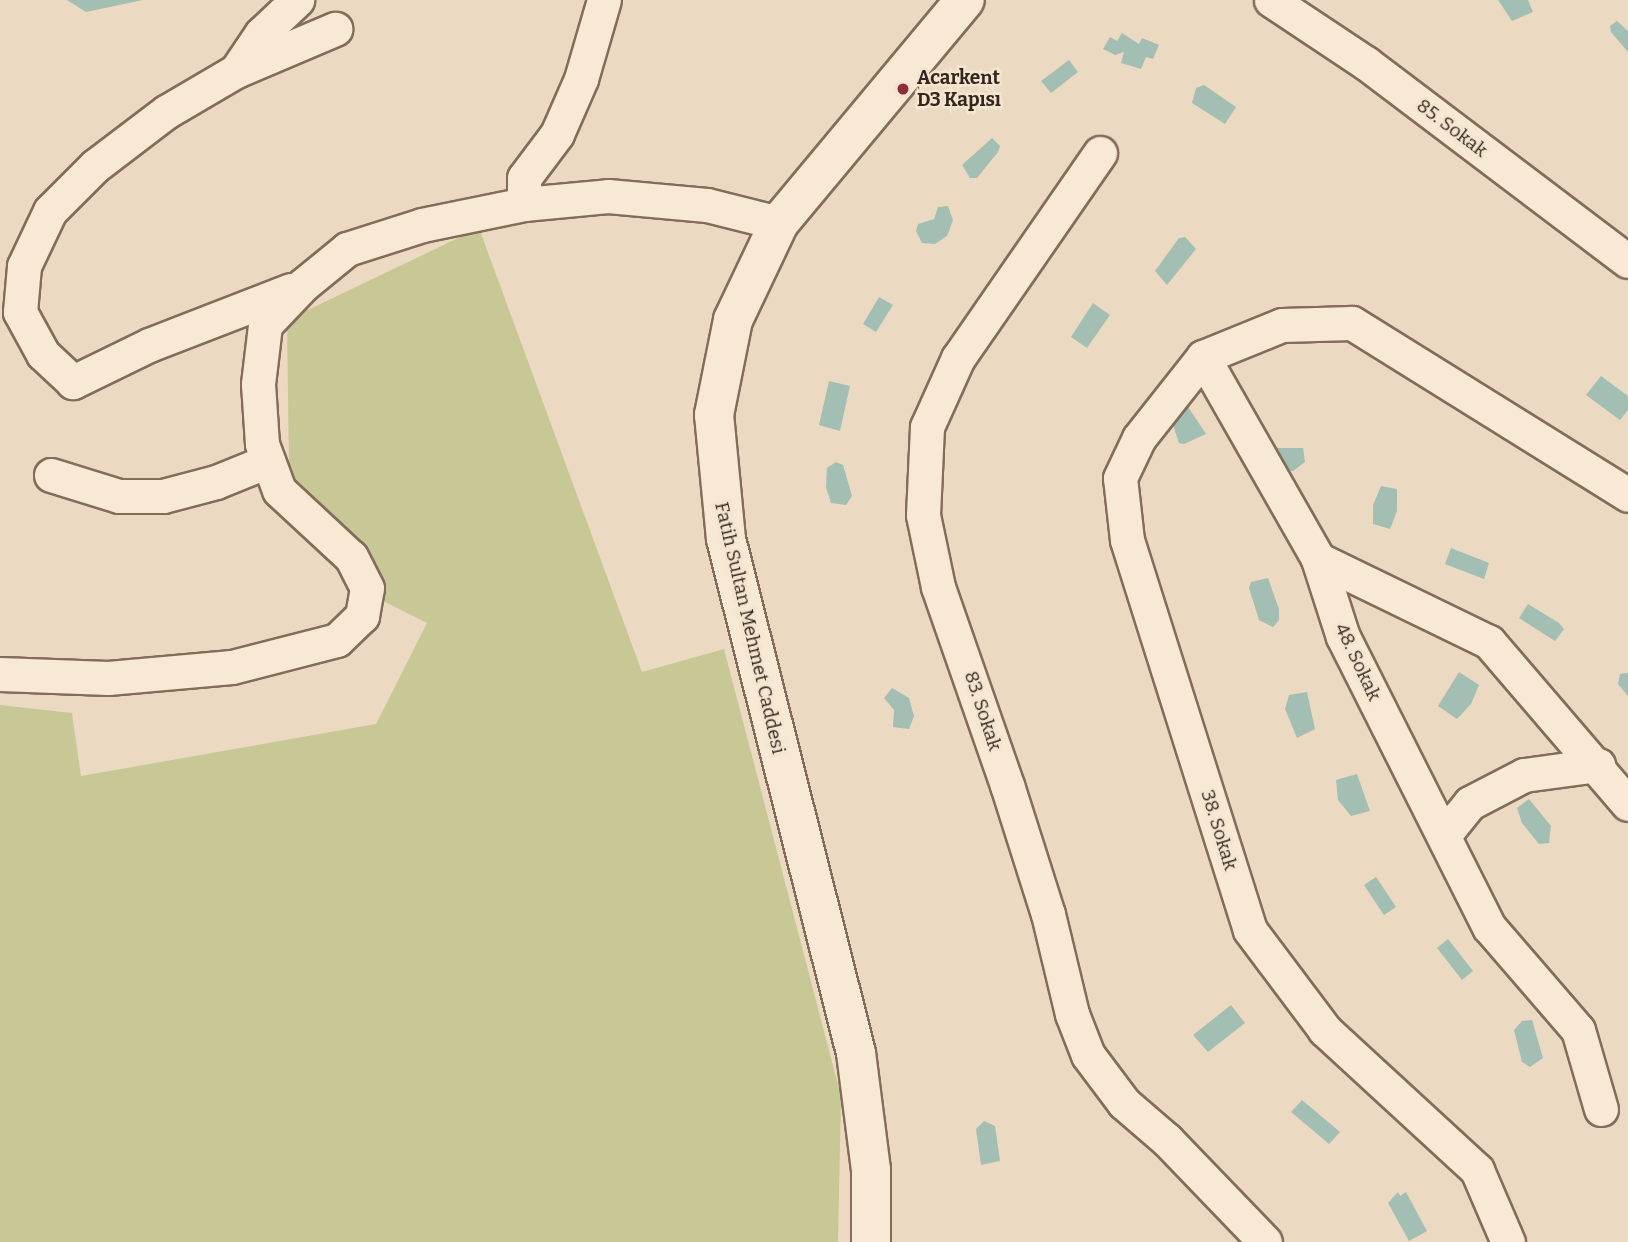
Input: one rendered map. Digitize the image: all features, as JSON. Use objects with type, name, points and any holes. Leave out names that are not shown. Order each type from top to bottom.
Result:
[{"type":"main road","name":"Fatih Sultan Mehmet Caddesi","points":[[871,1242],[871,1170],[856,1052],[726,539],[716,468],[714,415],[720,368],[743,295],[779,223],[965,0]]},
{"type":"street","points":[[236,71],[261,34],[297,0]]},
{"type":"street","points":[[524,204],[524,178],[557,134],[581,79],[604,0]]},
{"type":"street","name":"85. Sokak","points":[[1271,0],[1366,62],[1628,261]]},
{"type":"street","points":[[303,285],[149,345],[74,382],[43,354],[20,312],[24,266],[50,211],[105,158],[166,112],[236,71],[335,29]]},
{"type":"street","name":"83. Sokak","points":[[1100,153],[958,358],[927,427],[923,515],[938,587],[1012,797],[1048,914],[1072,1014],[1088,1055],[1124,1103],[1167,1140],[1265,1242]]},
{"type":"street","points":[[0,674],[108,678],[232,667],[337,640],[362,616],[367,588],[351,557],[279,490],[262,444],[258,384],[265,326],[303,285],[347,249],[422,225],[524,204],[608,196],[708,205],[779,223]]},
{"type":"street","name":"38. Sokak","points":[[1507,1242],[1477,1170],[1325,1030],[1250,930],[1127,540],[1120,478],[1139,438],[1203,357],[1282,325],[1352,323],[1628,495]]},
{"type":"street","points":[[1203,357],[1318,559],[1489,642],[1598,765],[1628,804]]},
{"type":"street","points":[[51,475],[119,496],[163,496],[216,482],[268,461]]},
{"type":"street","name":"48. Sokak","points":[[1318,559],[1343,637],[1489,927],[1578,1030],[1601,1109]]},
{"type":"street","points":[[1444,835],[1469,803],[1524,775],[1598,765]]},
{"type":"green space","points":[[479,228],[642,672],[724,649],[841,1096],[838,1242],[0,1242],[0,705],[72,713],[81,776],[376,724],[427,623],[353,586],[289,469],[287,320]]},
{"type":"shaded area","points":[[67,0],[143,0],[86,12]]},
{"type":"shaded area","points":[[1498,0],[1528,0],[1533,12],[1512,21]]},
{"type":"shaded area","points":[[1617,21],[1628,31],[1628,52],[1611,32],[1610,26]]},
{"type":"shaded area","points":[[1122,33],[1139,44],[1142,38],[1159,45],[1153,59],[1146,57],[1141,69],[1121,63],[1124,52],[1115,55],[1103,49],[1110,37],[1117,41]]},
{"type":"shaded area","points":[[1069,60],[1078,72],[1051,93],[1041,81]]},
{"type":"shaded area","points":[[1204,85],[1236,107],[1225,124],[1192,103],[1196,88]]},
{"type":"shaded area","points":[[992,138],[1000,146],[998,152],[977,178],[970,178],[962,165]]},
{"type":"shaded area","points":[[948,206],[953,220],[947,236],[935,244],[922,243],[916,231],[918,224],[934,219],[938,207]]},
{"type":"shaded area","points":[[1185,237],[1196,249],[1167,285],[1155,271],[1179,238]]},
{"type":"shaded area","points":[[879,297],[893,305],[876,332],[863,324]]},
{"type":"shaded area","points":[[1093,303],[1110,315],[1087,348],[1071,337]]},
{"type":"shaded area","points":[[1601,376],[1628,396],[1628,410],[1620,420],[1586,395]]},
{"type":"shaded area","points":[[829,381],[850,386],[840,431],[819,425]]},
{"type":"shaded area","points":[[1182,398],[1206,434],[1184,444],[1179,443],[1171,419]]},
{"type":"shaded area","points":[[1273,448],[1303,448],[1305,462],[1293,471],[1281,472]]},
{"type":"shaded area","points":[[836,462],[843,465],[852,496],[846,505],[831,503],[826,487],[827,468]]},
{"type":"shaded area","points":[[1381,486],[1397,489],[1397,511],[1390,529],[1373,524],[1373,505]]},
{"type":"shaded area","points":[[1451,548],[1489,563],[1484,579],[1445,564]]},
{"type":"shaded area","points":[[1268,578],[1279,609],[1279,620],[1273,627],[1259,620],[1249,588],[1251,582]]},
{"type":"shaded area","points":[[1528,604],[1564,629],[1555,641],[1519,618]]},
{"type":"shaded area","points":[[1459,672],[1479,685],[1471,704],[1457,719],[1438,706]]},
{"type":"shaded area","points":[[1628,673],[1628,696],[1618,684],[1620,674]]},
{"type":"shaded area","points":[[892,688],[909,698],[914,716],[909,729],[893,727],[894,710],[884,698]]},
{"type":"shaded area","points":[[1307,692],[1315,729],[1297,738],[1285,709],[1289,695]]},
{"type":"shaded area","points":[[1357,774],[1370,811],[1351,816],[1338,800],[1336,780]]},
{"type":"shaded area","points":[[1529,799],[1551,826],[1549,843],[1539,844],[1522,823],[1517,808]]},
{"type":"shaded area","points":[[1376,877],[1396,907],[1384,915],[1364,885]]},
{"type":"shaded area","points":[[1448,939],[1473,971],[1462,980],[1437,948]]},
{"type":"shaded area","points":[[1231,1005],[1245,1023],[1208,1052],[1193,1035]]},
{"type":"shaded area","points":[[1532,1020],[1543,1058],[1530,1067],[1522,1062],[1514,1030],[1522,1021]]},
{"type":"shaded area","points":[[1302,1100],[1340,1132],[1329,1144],[1291,1112]]},
{"type":"shaded area","points":[[984,1121],[995,1126],[1000,1161],[981,1165],[976,1129]]},
{"type":"shaded area","points":[[1398,1192],[1400,1196],[1406,1192],[1427,1231],[1409,1241],[1388,1203]]},
{"type":"place","name":"Acarkent D3 Kapısı","points":[[903,89]]}]
